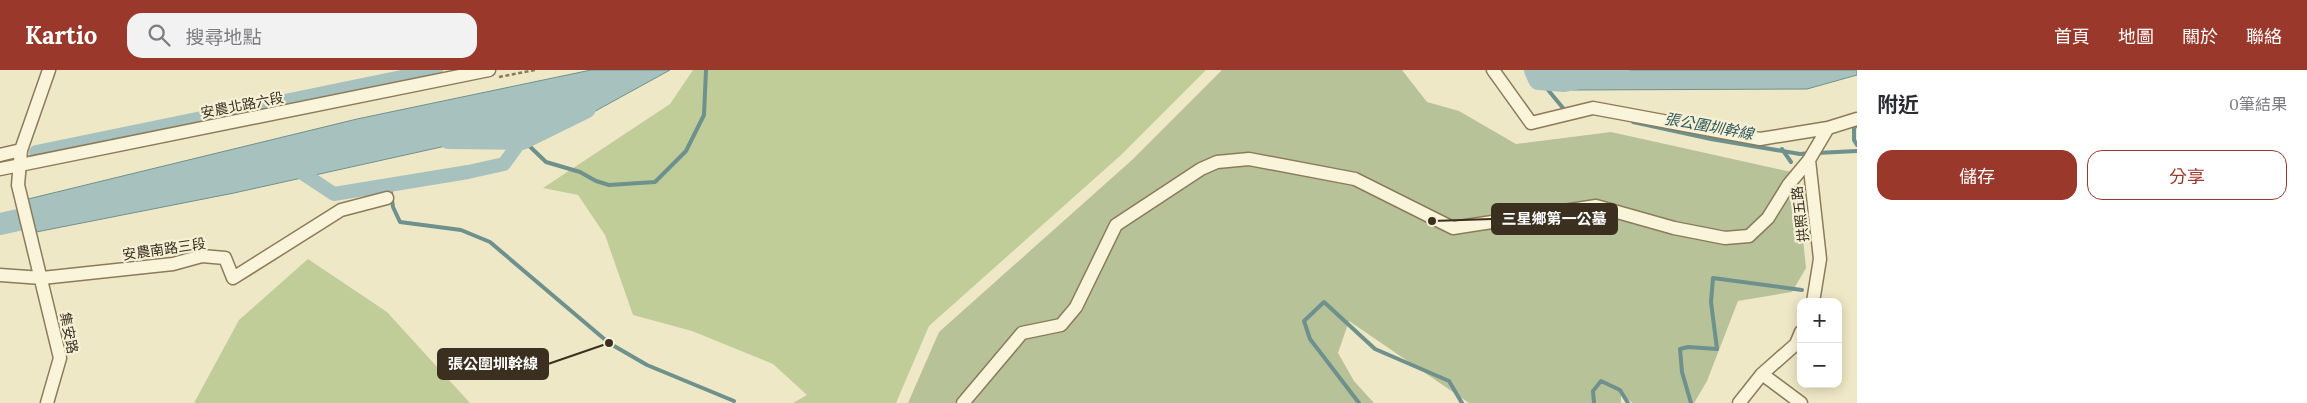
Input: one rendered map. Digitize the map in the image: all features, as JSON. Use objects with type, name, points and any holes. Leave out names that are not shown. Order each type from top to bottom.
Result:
[{"type":"lane","points":[[18,165],[50,70]]},
{"type":"lane","name":"安農北路六段","points":[[0,169],[454,73],[489,70]]},
{"type":"lane","points":[[1492,70],[1531,123],[1593,108],[1760,139],[1828,128],[1857,119]]},
{"type":"lane","points":[[963,403],[1022,334],[1061,325],[1076,307],[1116,225],[1201,169],[1217,162],[1249,159],[1355,179],[1415,211],[1452,228],[1596,206],[1674,228],[1725,238],[1749,236],[1768,218],[1789,184],[1809,160],[1828,128]]},
{"type":"lane","points":[[0,155],[22,150]]},
{"type":"lane","name":"拱照五路","points":[[1809,160],[1820,259],[1814,298]]},
{"type":"lane","name":"集安路","points":[[18,165],[18,185],[60,358],[47,403]]},
{"type":"lane","name":"安農南路三段","points":[[0,276],[172,264],[202,256],[225,258],[233,278],[341,210],[388,198]]},
{"type":"lane","points":[[1739,403],[1762,374],[1797,342]]},
{"type":"lane","points":[[1762,374],[1801,403]]},
{"type":"green space","points":[[693,70],[1206,70],[1121,155],[929,326],[896,403],[793,403],[807,395],[773,364],[692,331],[633,315],[605,235],[578,195],[543,188],[670,104]]},
{"type":"green space","points":[[1222,70],[1402,70],[1427,102],[1459,111],[1516,144],[1611,132],[1796,173],[1806,268],[1792,292],[1738,301],[1707,381],[1694,403],[1633,403],[1621,395],[1621,403],[1469,403],[1349,321],[1338,353],[1354,381],[1374,403],[908,403],[939,332],[1132,160]]},
{"type":"green space","points":[[308,259],[387,312],[470,403],[194,403],[239,320]]},
{"type":"water","points":[[591,70],[670,70],[590,114],[234,193],[26,234],[24,200],[357,119]]},
{"type":"water","points":[[1548,70],[1857,70],[1857,75],[1807,89],[1572,90]]},
{"type":"waterway","points":[[36,152],[436,70]]},
{"type":"waterway","points":[[522,139],[546,162],[580,172],[596,181],[609,185],[655,182],[686,151],[704,115],[706,70]]},
{"type":"waterway","points":[[1535,70],[1539,79],[1564,81],[1619,70]]},
{"type":"waterway","name":"張公圍圳幹線","points":[[1539,79],[1563,108]]},
{"type":"waterway","points":[[449,138],[522,139],[585,108]]},
{"type":"waterway","name":"張公圍圳幹線","points":[[1633,122],[1711,139],[1800,154],[1810,153]]},
{"type":"waterway","points":[[1857,126],[1854,127],[1854,140],[1857,145]]},
{"type":"waterway","points":[[293,167],[334,194],[468,172],[504,164],[522,139]]},
{"type":"waterway","points":[[1782,149],[1791,162]]},
{"type":"waterway","points":[[1817,153],[1857,151]]},
{"type":"waterway","name":"張公圍圳幹線","points":[[390,185],[393,207],[400,222],[461,230],[490,242],[609,343],[647,365],[734,401]]},
{"type":"waterway","points":[[0,224],[50,213]]},
{"type":"waterway","points":[[1691,403],[1682,372],[1680,349],[1688,347],[1717,349],[1711,302],[1713,278],[1802,290]]},
{"type":"waterway","points":[[1359,403],[1310,339],[1304,321],[1324,302],[1375,349],[1449,381],[1462,403]]},
{"type":"waterway","points":[[1594,403],[1593,391],[1601,381],[1620,390],[1628,403]]},
{"type":"place","name":"三星鄉第一公墓","points":[[1432,221]]},
{"type":"place","name":"張公圍圳幹線","points":[[609,343]]}]
